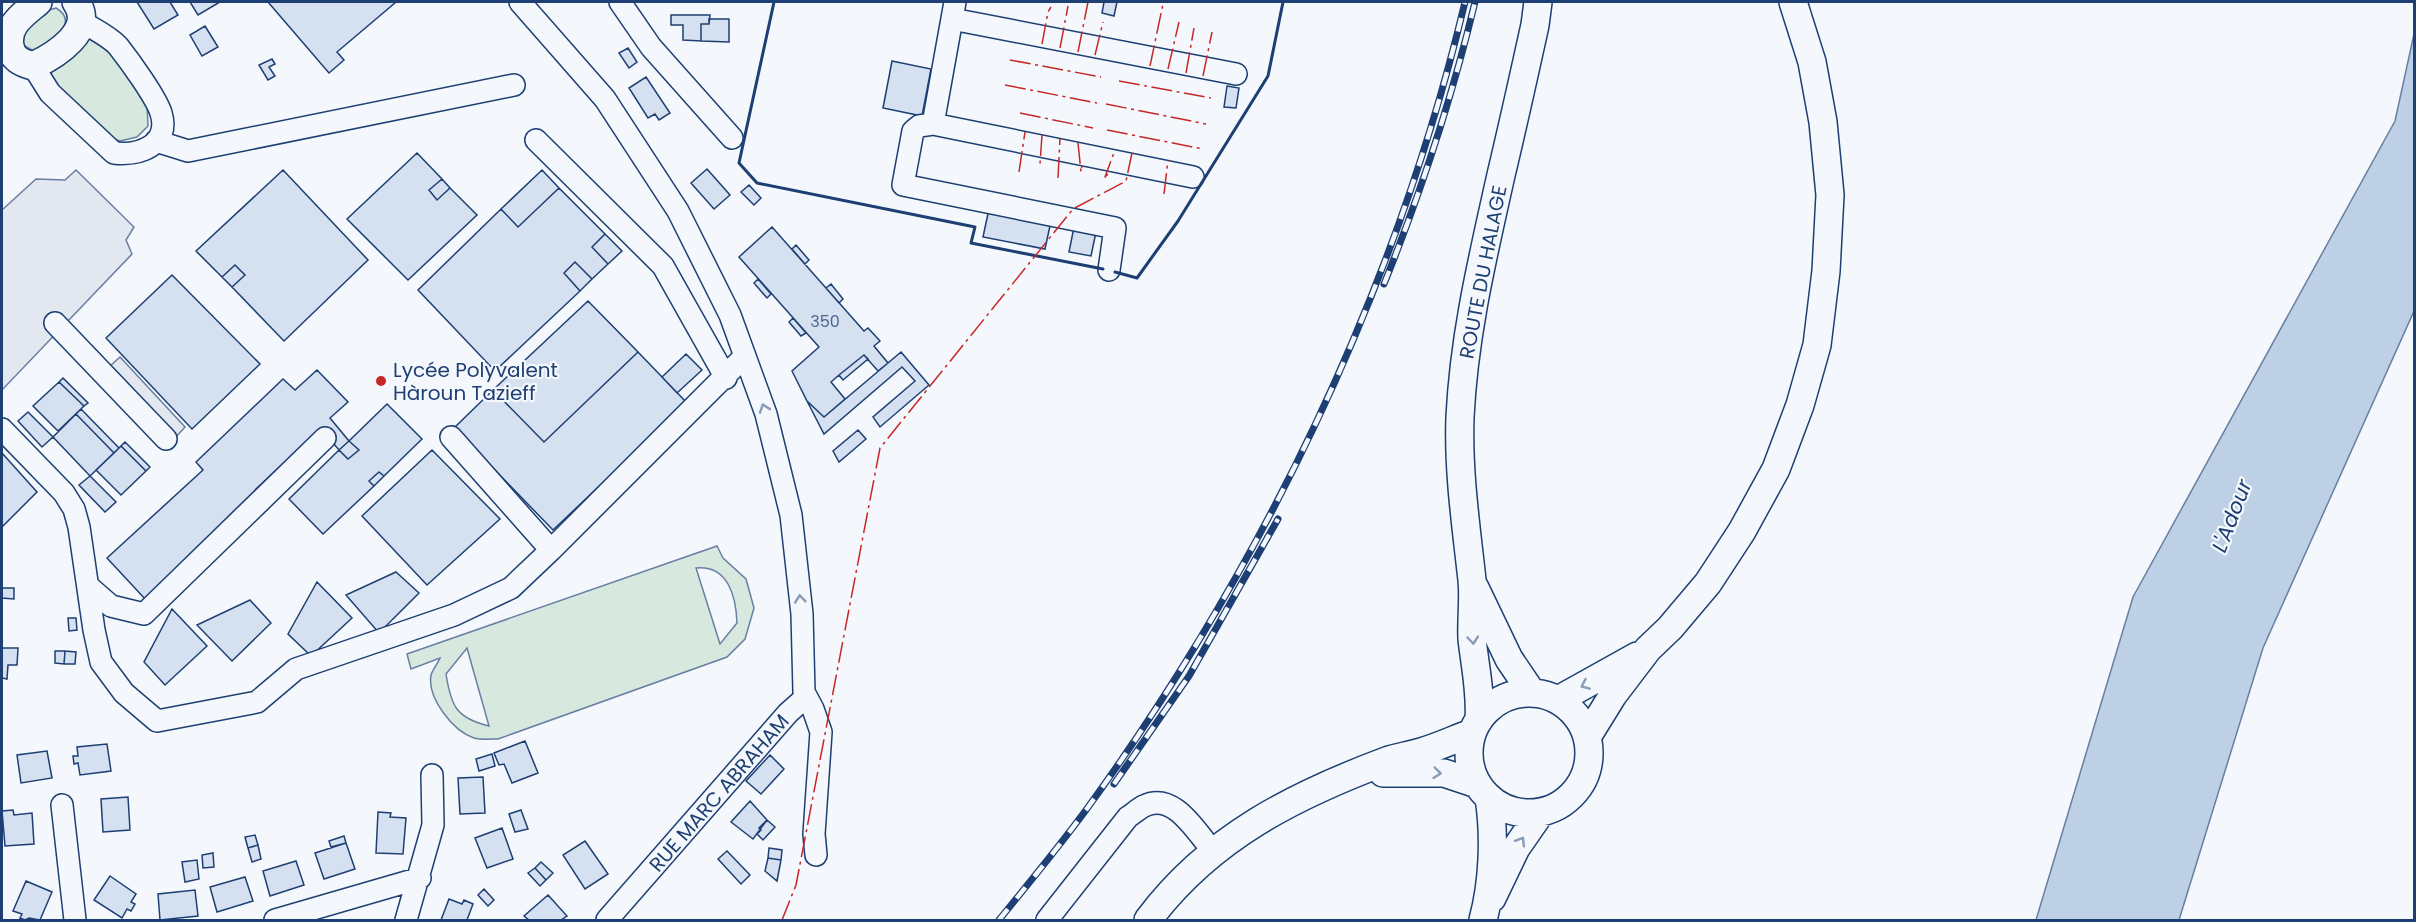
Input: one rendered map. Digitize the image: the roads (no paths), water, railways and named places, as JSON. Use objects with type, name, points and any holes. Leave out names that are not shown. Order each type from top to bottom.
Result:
[{"type":"main road","points":[[38,2],[15,22],[9,31],[15,59],[50,58],[76,34],[79,12]]},
{"type":"main road","name":"ROUTE DU HALAGE","points":[[1476,726],[1481,696],[1472,638],[1472,582],[1464,529],[1460,417],[1469,317],[1535,25],[1538,2]]},
{"type":"main road","points":[[1587,736],[1613,695],[1648,649],[1670,628],[1708,583],[1742,531],[1776,469],[1800,405],[1816,345],[1826,271],[1830,195],[1823,122],[1814,72],[1793,2]]},
{"type":"main road","name":"ROUTE DU HALAGE","points":[[1472,582],[1509,659],[1532,693]]},
{"type":"main road","points":[[1558,700],[1648,649]]},
{"type":"main road","points":[[1357,773],[1444,773],[1483,791],[1505,808],[1523,813],[1541,812],[1557,807],[1570,797],[1581,784],[1587,769],[1590,753],[1587,736],[1581,722],[1571,710],[1558,700],[1532,693],[1517,694],[1502,699],[1489,708],[1476,726],[1469,759],[1483,791],[1493,822],[1493,845],[1484,915]]},
{"type":"main road","points":[[1148,921],[1180,884],[1214,852],[1256,821],[1290,801],[1476,726]]},
{"type":"main road","points":[[1484,915],[1516,848],[1541,812]]},
{"type":"street","points":[[620,2],[651,47],[732,138]]},
{"type":"street","name":"RUE MARC ABRAHAM","points":[[524,3],[605,99],[678,212],[730,315],[766,414],[791,515],[802,614],[806,697],[788,713],[607,921]]},
{"type":"street","points":[[933,124],[954,10],[1236,74]]},
{"type":"street","points":[[15,59],[114,153],[135,153],[147,150],[156,141],[161,129],[161,114],[155,101],[116,44],[79,12]]},
{"type":"street","points":[[156,141],[188,151],[514,85]]},
{"type":"street","points":[[1109,270],[1115,228],[903,185],[913,131],[919,126],[933,124],[1193,177]]},
{"type":"street","points":[[536,140],[663,266],[726,378]]},
{"type":"street","points":[[55,323],[166,439]]},
{"type":"street","points":[[2,429],[64,493],[74,509],[80,527],[101,662],[124,693],[157,722],[257,702],[296,669],[454,615],[510,588],[726,378],[745,356]]},
{"type":"street","points":[[451,437],[551,550]]},
{"type":"street","points":[[88,586],[111,606],[144,614],[325,438]]},
{"type":"street","points":[[806,697],[821,732],[814,834],[816,855]]},
{"type":"street","points":[[406,921],[420,878],[433,825],[432,775]]},
{"type":"street","points":[[1047,921],[1128,817],[1145,805],[1165,804],[1176,810],[1214,852]]},
{"type":"street","points":[[62,805],[75,921]]},
{"type":"street","points":[[275,921],[420,878]]},
{"type":"water","name":"L'Adour","points":[[2414,34],[2414,311],[2263,648],[2179,920],[2036,920],[2133,597],[2395,121]]},
{"type":"railway","points":[[999,920],[1086,810],[1150,718],[1209,623],[1265,525],[1315,424],[1361,322],[1401,217],[1436,110],[1465,2]]},
{"type":"railway","points":[[1384,284],[1435,144],[1475,2]]},
{"type":"railway","points":[[1114,784],[1189,676],[1278,519]]},
{"type":"place","name":"Lycée Polyvalent Hàroun Tazieff","points":[[381,381]]}]
